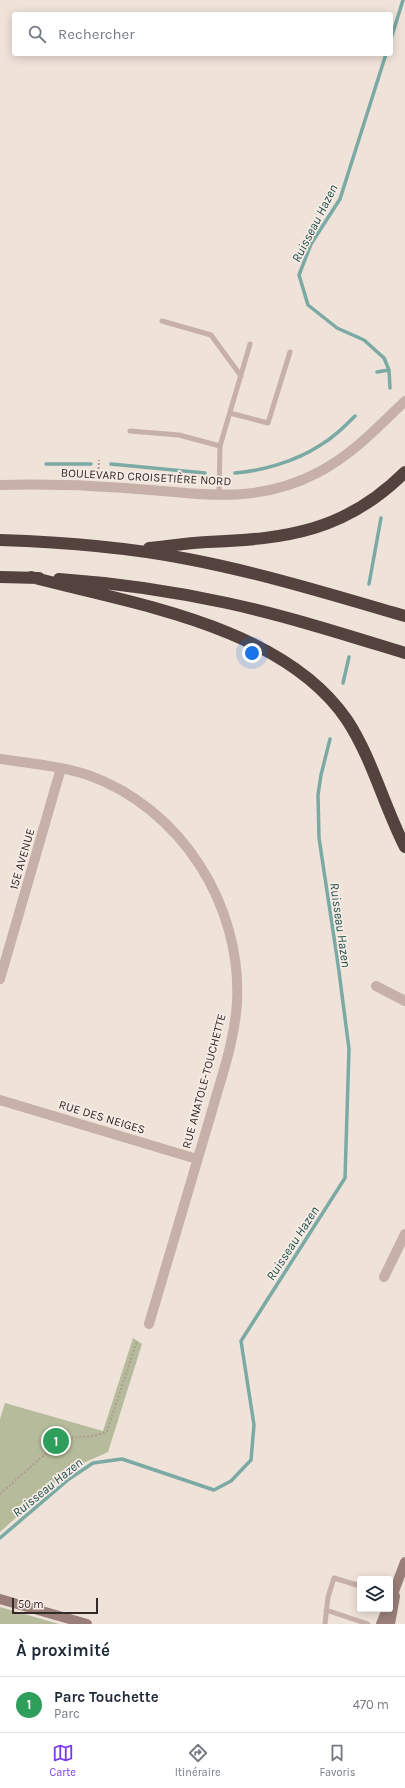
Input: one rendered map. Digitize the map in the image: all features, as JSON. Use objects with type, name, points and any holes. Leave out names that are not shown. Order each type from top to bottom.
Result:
[{"type":"highway","points":[[127,550],[206,542],[252,541],[302,532],[336,521],[358,509],[379,494],[405,472]]},
{"type":"highway","points":[[0,540],[83,545],[186,558],[251,572],[405,616]]},
{"type":"highway","points":[[0,577],[120,584],[204,598],[271,613],[405,653]]},
{"type":"highway","points":[[31,578],[175,614],[204,623],[255,645],[292,667],[338,708],[354,732],[405,847]]},
{"type":"street","name":"BOULEVARD CROISETIÈRE NORD","points":[[0,485],[98,487],[219,496],[262,492],[295,483],[317,473],[339,460],[359,446],[405,401]]},
{"type":"street","name":"RUE ANATOLE-TOUCHETTE","points":[[0,759],[61,768],[88,775],[133,798],[161,820],[178,836],[198,862],[210,882],[224,915],[231,937],[235,957],[237,991],[235,1021],[226,1059],[149,1324]]},
{"type":"street","name":"15E AVENUE","points":[[0,980],[61,768]]},
{"type":"street","points":[[376,986],[405,1001]]},
{"type":"street","name":"RUE DES NEIGES","points":[[0,1100],[197,1159]]},
{"type":"street","points":[[384,1277],[405,1234]]},
{"type":"street","points":[[393,1595],[405,1562]]},
{"type":"street","points":[[0,1599],[87,1624]]},
{"type":"street","points":[[381,1624],[386,1612]]},
{"type":"street","points":[[390,1624],[391,1612]]},
{"type":"lane","points":[[162,321],[211,335],[241,376]]},
{"type":"lane","points":[[219,496],[220,446],[250,344]]},
{"type":"lane","points":[[230,412],[268,423],[290,352]]},
{"type":"lane","points":[[130,431],[179,435],[220,446]]},
{"type":"lane","points":[[325,1624],[326,1610],[334,1578],[357,1585]]},
{"type":"lane","points":[[326,1610],[368,1624]]},
{"type":"path","points":[[98,487],[99,460]]},
{"type":"path","points":[[0,1494],[46,1451],[61,1440],[69,1437],[97,1434],[107,1431],[137,1341]]},
{"type":"path","points":[[47,1440],[53,1446]]},
{"type":"green space","points":[[133,1338],[142,1344],[108,1452],[70,1469],[0,1532],[0,1419],[5,1403],[103,1431]]},
{"type":"green space","points":[[0,1607],[59,1624],[0,1624]]},
{"type":"waterway","name":"Ruisseau Hazen","points":[[393,32],[403,0]]},
{"type":"waterway","name":"Ruisseau Hazen","points":[[385,56],[340,199],[311,244],[299,275],[308,305],[337,328],[364,340],[384,358],[389,370],[390,388]]},
{"type":"waterway","points":[[377,372],[389,370]]},
{"type":"waterway","points":[[235,473],[267,468],[300,456],[329,439],[355,416]]},
{"type":"waterway","points":[[46,464],[91,464]]},
{"type":"waterway","points":[[111,464],[205,473]]},
{"type":"waterway","name":"Ruisseau Hazen","points":[[369,584],[381,518]]},
{"type":"waterway","name":"Ruisseau Hazen","points":[[343,683],[349,657]]},
{"type":"waterway","name":"Ruisseau Hazen","points":[[0,1538],[69,1479],[93,1463],[122,1459],[214,1490],[231,1481],[251,1460],[254,1425],[241,1341],[345,1178],[349,1049],[319,838],[318,795],[321,775],[330,739]]},
{"type":"place","name":"Parc Touchette","points":[[56,1441]]}]
